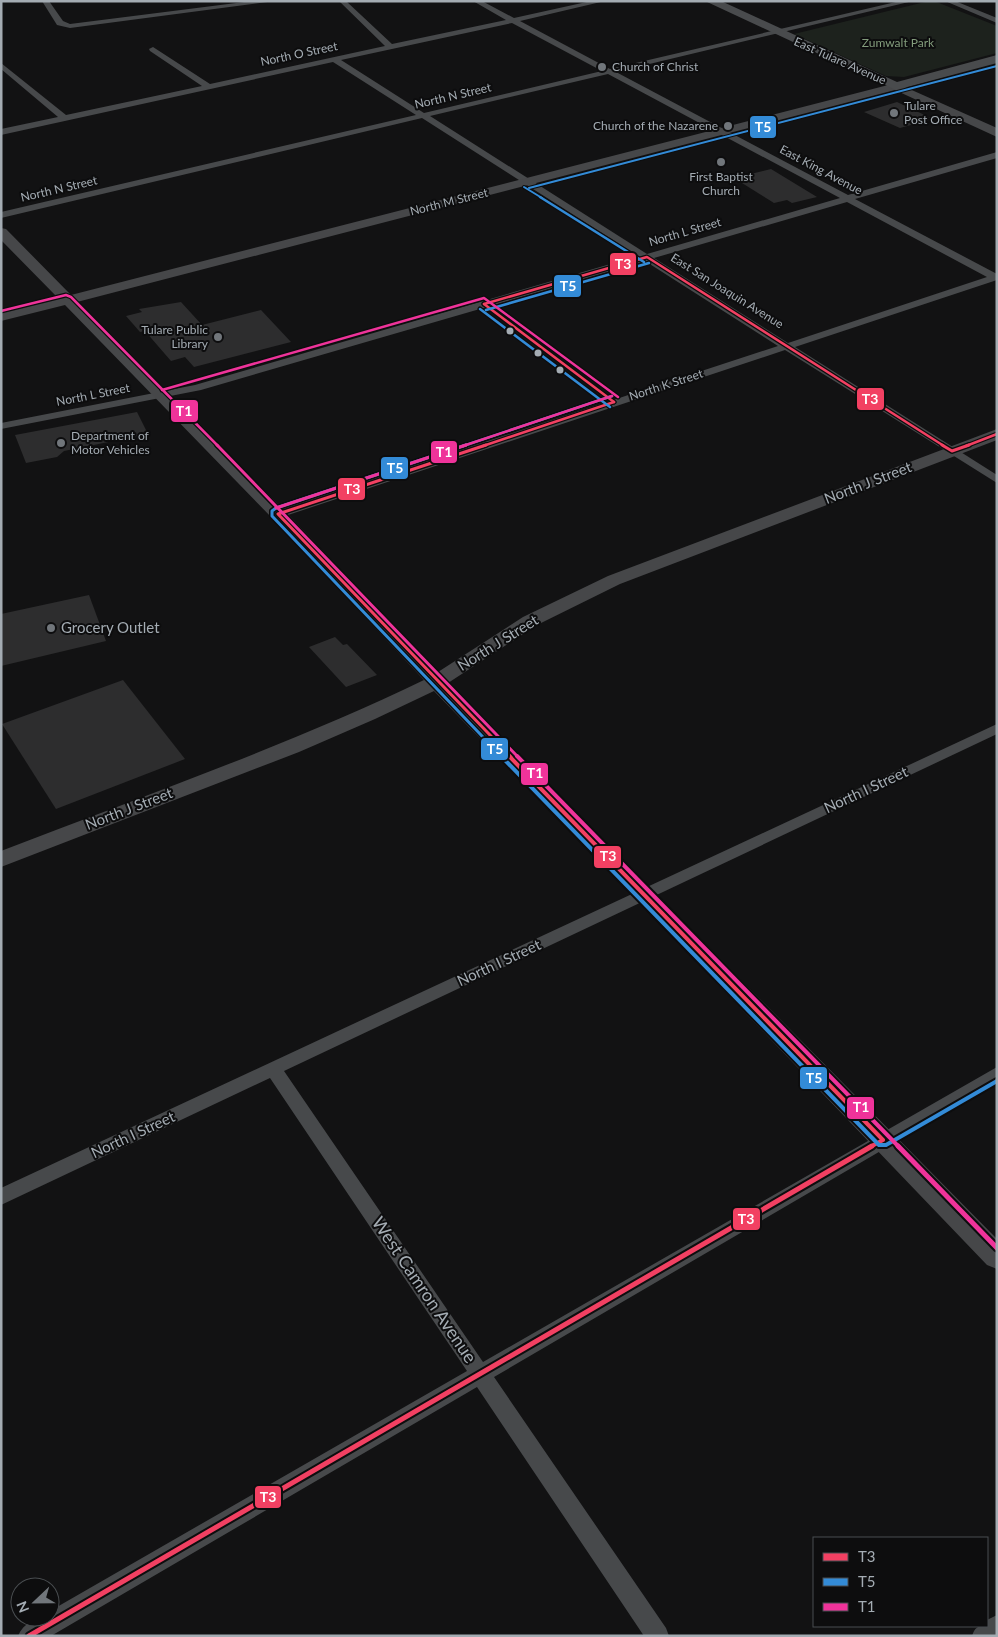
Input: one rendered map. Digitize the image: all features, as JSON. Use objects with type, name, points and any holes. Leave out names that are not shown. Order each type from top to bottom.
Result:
[{"type":"main road","name":"East Tulare Avenue","points":[[711,1],[896,86]]},
{"type":"main road","points":[[896,86],[997,59]]},
{"type":"street","points":[[45,1],[60,23],[65,26],[272,1]]},
{"type":"street","points":[[192,1],[200,10]]},
{"type":"street","points":[[342,1],[390,47]]},
{"type":"street","name":"East King Avenue","points":[[476,1],[996,277]]},
{"type":"street","name":"North O Street","points":[[1,132],[602,1]]},
{"type":"street","name":"North N Street","points":[[1,215],[910,1]]},
{"type":"street","points":[[948,1],[997,21]]},
{"type":"street","points":[[153,49],[209,87]]},
{"type":"street","name":"East San Joaquin Avenue","points":[[334,59],[997,480]]},
{"type":"street","points":[[1,65],[64,118]]},
{"type":"street","name":"North M Street","points":[[1,316],[67,301],[896,86]]},
{"type":"street","name":"East Tulare Avenue","points":[[896,86],[997,133]]},
{"type":"street","name":"North L Street","points":[[1,426],[163,396],[196,388],[997,155]]},
{"type":"street","points":[[1,232],[278,514],[436,682],[646,894],[997,1257]]},
{"type":"street","name":"North K Street","points":[[278,514],[996,277]]},
{"type":"street","name":"North J Street","points":[[1,859],[292,747],[368,715],[436,682],[530,621],[614,580],[997,434]]},
{"type":"street","name":"North I Street","points":[[1,1197],[997,728]]},
{"type":"street","name":"West Camron Avenue","points":[[273,1069],[658,1636]]},
{"type":"street","points":[[29,1636],[997,1074]]},
{"type":"street","points":[[983,1636],[997,1626]]},
{"type":"green space","name":"Zumwalt Park","points":[[934,1],[997,26],[997,53],[904,77],[886,76],[794,34]]},
{"type":"building","name":"Tulare Post Office","points":[[897,102],[933,119],[900,128],[864,112]]},
{"type":"building","points":[[771,169],[817,197],[792,203],[787,200],[774,203],[734,178]]},
{"type":"building","name":"Tulare Public Library","points":[[181,302],[202,325],[261,310],[291,342],[194,367],[185,357],[171,361],[145,331],[140,332],[126,316],[142,312],[139,309]]},
{"type":"building","name":"Department of Motor Vehicles","points":[[137,412],[148,434],[64,451],[57,457],[26,463],[15,435]]},
{"type":"building","name":"Grocery Outlet","points":[[89,595],[106,641],[1,666],[1,614]]},
{"type":"building","points":[[335,637],[343,645],[347,644],[377,675],[346,687],[309,647]]},
{"type":"building","points":[[123,680],[185,759],[56,809],[2,724]]},
{"type":"transit line","name":"T5","points":[[529,188],[997,66]]},
{"type":"transit line","name":"T5","points":[[524,187],[644,262]]},
{"type":"transit line","name":"T3","points":[[484,304],[647,257],[952,451],[997,434]]},
{"type":"transit line","name":"T5","points":[[486,310],[649,263]]},
{"type":"transit line","name":"T1","points":[[1,311],[66,295],[71,297],[282,510],[441,678],[997,1248]]},
{"type":"transit line","name":"T1","points":[[162,390],[484,298],[618,397]]},
{"type":"transit line","name":"T3","points":[[484,304],[614,402]]},
{"type":"transit line","name":"T5","points":[[480,309],[610,407]]},
{"type":"transit line","name":"T5","points":[[612,396],[276,508],[272,511],[272,516],[499,754],[879,1145],[886,1145],[997,1081]]},
{"type":"transit line","name":"T1","points":[[276,508],[612,396]]},
{"type":"transit line","name":"T3","points":[[29,1636],[883,1140],[278,514],[614,402]]},
{"type":"place","name":"Church of Christ","points":[[602,67]]},
{"type":"place","name":"Tulare Post Office","points":[[894,113]]},
{"type":"place","name":"Church of the Nazarene","points":[[728,126]]},
{"type":"place","name":"First Baptist Church","points":[[721,162]]},
{"type":"place","name":"Tulare Public Library","points":[[218,337]]},
{"type":"place","name":"Department of Motor Vehicles","points":[[61,443]]},
{"type":"place","name":"Grocery Outlet","points":[[51,628]]}]
